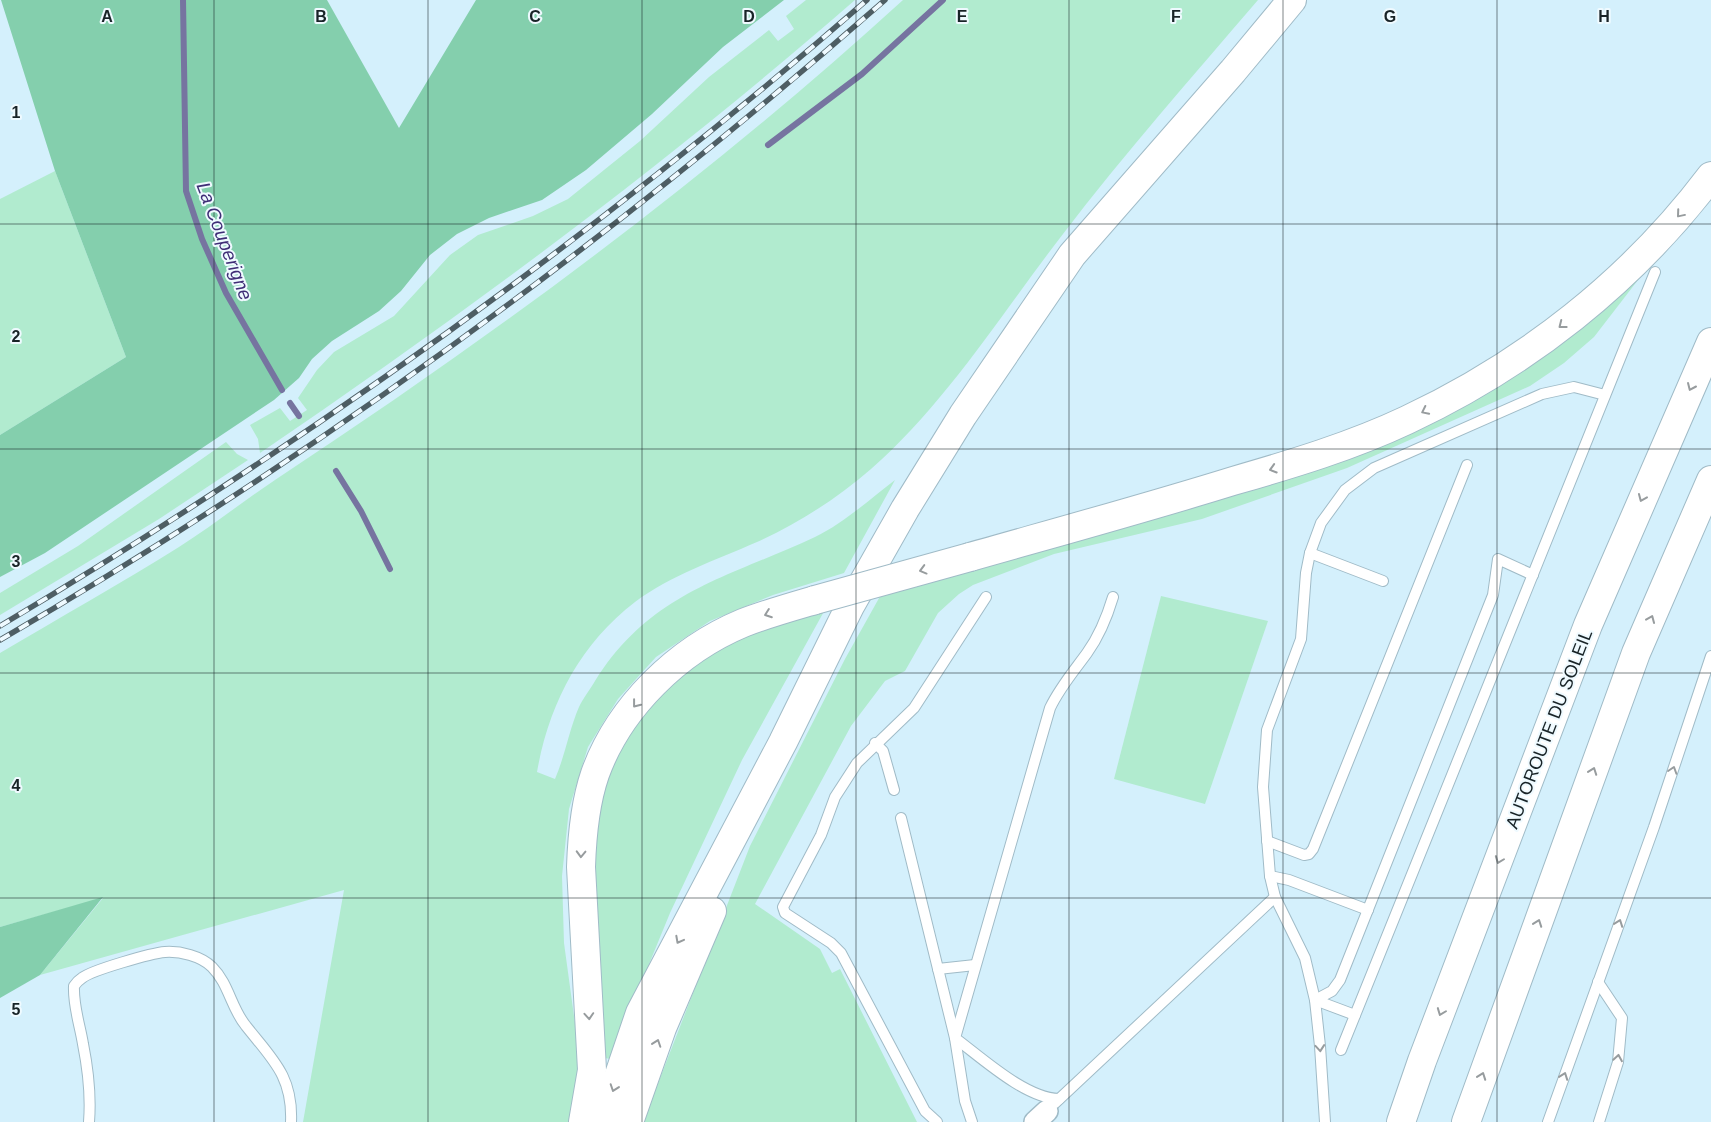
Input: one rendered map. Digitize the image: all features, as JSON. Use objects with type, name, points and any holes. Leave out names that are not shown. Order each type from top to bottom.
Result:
[{"type":"main road","points":[[603,1122],[640,1013],[783,742],[850,606],[905,509],[964,415],[1072,255],[1233,71],[1292,0]]},
{"type":"main road","points":[[583,1122],[592,1070],[581,867],[582,835],[594,775],[603,753],[619,726],[650,687],[694,650],[742,624],[815,600],[1289,464],[1361,439],[1447,400],[1500,370],[1551,334],[1608,289],[1658,241],[1711,176]]},
{"type":"main road","name":"AUTOROUTE DU SOLEIL","points":[[1402,1122],[1422,1061],[1588,625],[1711,342]]},
{"type":"main road","points":[[1466,1122],[1636,653],[1711,480]]},
{"type":"main road","points":[[629,1122],[662,1028],[783,742]]},
{"type":"lane","points":[[1341,1050],[1654,272]]},
{"type":"lane","points":[[1326,1122],[1314,1000],[1305,958],[1275,897],[1270,876],[1263,787],[1268,730],[1301,639],[1310,553],[1321,523],[1345,490],[1374,468],[1542,394],[1574,387],[1605,395]]},
{"type":"lane","points":[[1267,841],[1304,855],[1309,854],[1313,849],[1467,464]]},
{"type":"lane","points":[[1310,553],[1383,581]]},
{"type":"lane","points":[[1314,1000],[1332,992],[1340,980],[1493,595],[1498,559],[1533,575]]},
{"type":"lane","points":[[937,1122],[925,1111],[841,953],[831,943],[785,913],[783,907],[821,835],[835,797],[857,763],[914,708],[986,596]]},
{"type":"lane","points":[[955,1038],[1050,708],[1056,694],[1105,624],[1113,597]]},
{"type":"lane","points":[[1548,1122],[1654,827],[1711,656]]},
{"type":"lane","points":[[876,743],[883,751],[894,790]]},
{"type":"lane","points":[[901,818],[955,1038],[965,1101],[972,1122]]},
{"type":"lane","points":[[1270,876],[1289,880],[1368,910]]},
{"type":"lane","points":[[1047,1111],[1275,897]]},
{"type":"lane","points":[[89,1122],[90,1110],[84,1046],[73,997],[74,986],[82,977],[96,971],[165,952],[189,955],[210,965],[223,980],[244,1024],[278,1065],[286,1080],[292,1101],[291,1122]]},
{"type":"lane","points":[[938,969],[975,965]]},
{"type":"lane","points":[[1598,982],[1622,1018],[1618,1062],[1599,1122]]},
{"type":"lane","points":[[1314,1000],[1355,1015]]},
{"type":"lane","points":[[955,1038],[1026,1089],[1050,1099],[1047,1111]]},
{"type":"green space","points":[[1,0],[327,0],[399,128],[476,0],[784,0],[723,47],[652,114],[586,170],[542,200],[489,218],[457,234],[430,255],[401,291],[379,311],[332,341],[312,359],[299,378],[274,400],[45,553],[0,577],[0,435],[126,357],[55,171]]},
{"type":"green space","points":[[806,0],[855,0],[712,120],[564,235],[413,346],[260,453],[258,439],[250,425],[280,408],[290,421],[307,410],[298,398],[317,370],[334,352],[394,316],[450,255],[478,235],[533,216],[568,199],[640,141],[709,77],[769,30],[778,41],[794,29],[786,16]]},
{"type":"green space","points":[[903,0],[1258,0],[1110,174],[949,386],[899,443],[858,480],[802,519],[757,542],[679,576],[649,592],[615,619],[598,637],[570,677],[550,723],[542,747],[537,772],[555,779],[572,725],[581,704],[617,651],[641,627],[666,607],[693,591],[826,531],[895,480],[844,573],[773,595],[710,621],[656,657],[618,699],[588,747],[569,809],[562,876],[564,943],[577,1038],[577,1072],[570,1122],[303,1122],[344,890],[40,975],[103,898],[0,927],[0,653],[191,539],[439,369],[677,192],[754,130]]},
{"type":"green space","points":[[55,171],[126,357],[0,435],[0,199]]},
{"type":"green space","points":[[1655,258],[1594,337],[1564,363],[1530,386],[1347,468],[1202,519],[1054,554],[973,585],[959,594],[938,613],[905,671],[885,681],[851,726],[755,904],[820,949],[832,973],[840,969],[917,1122],[643,1122],[750,846],[845,659],[883,591],[1377,441]]},
{"type":"green space","points":[[226,442],[237,454],[248,460],[159,519],[0,615],[0,593],[78,546]]},
{"type":"green space","points":[[1161,596],[1268,621],[1205,804],[1114,779]]},
{"type":"green space","points":[[827,606],[742,760],[670,913],[610,1059],[600,1057],[588,871],[600,782],[640,710],[721,641]]},
{"type":"green space","points":[[103,897],[40,975],[0,998],[0,927]]},
{"type":"waterway","name":"La Couperigne","points":[[183,0],[186,191],[202,239],[226,293],[282,390]]},
{"type":"waterway","points":[[768,145],[862,74],[943,0]]},
{"type":"waterway","name":"La Couperigne","points":[[290,403],[299,416]]},
{"type":"waterway","name":"La Couperigne","points":[[336,471],[361,511],[390,569]]},
{"type":"railway","points":[[0,626],[227,484],[447,332],[555,253],[661,171],[765,87],[867,0]]},
{"type":"railway","points":[[0,640],[117,570],[233,497],[458,341],[568,260],[675,176],[885,0]]}]
